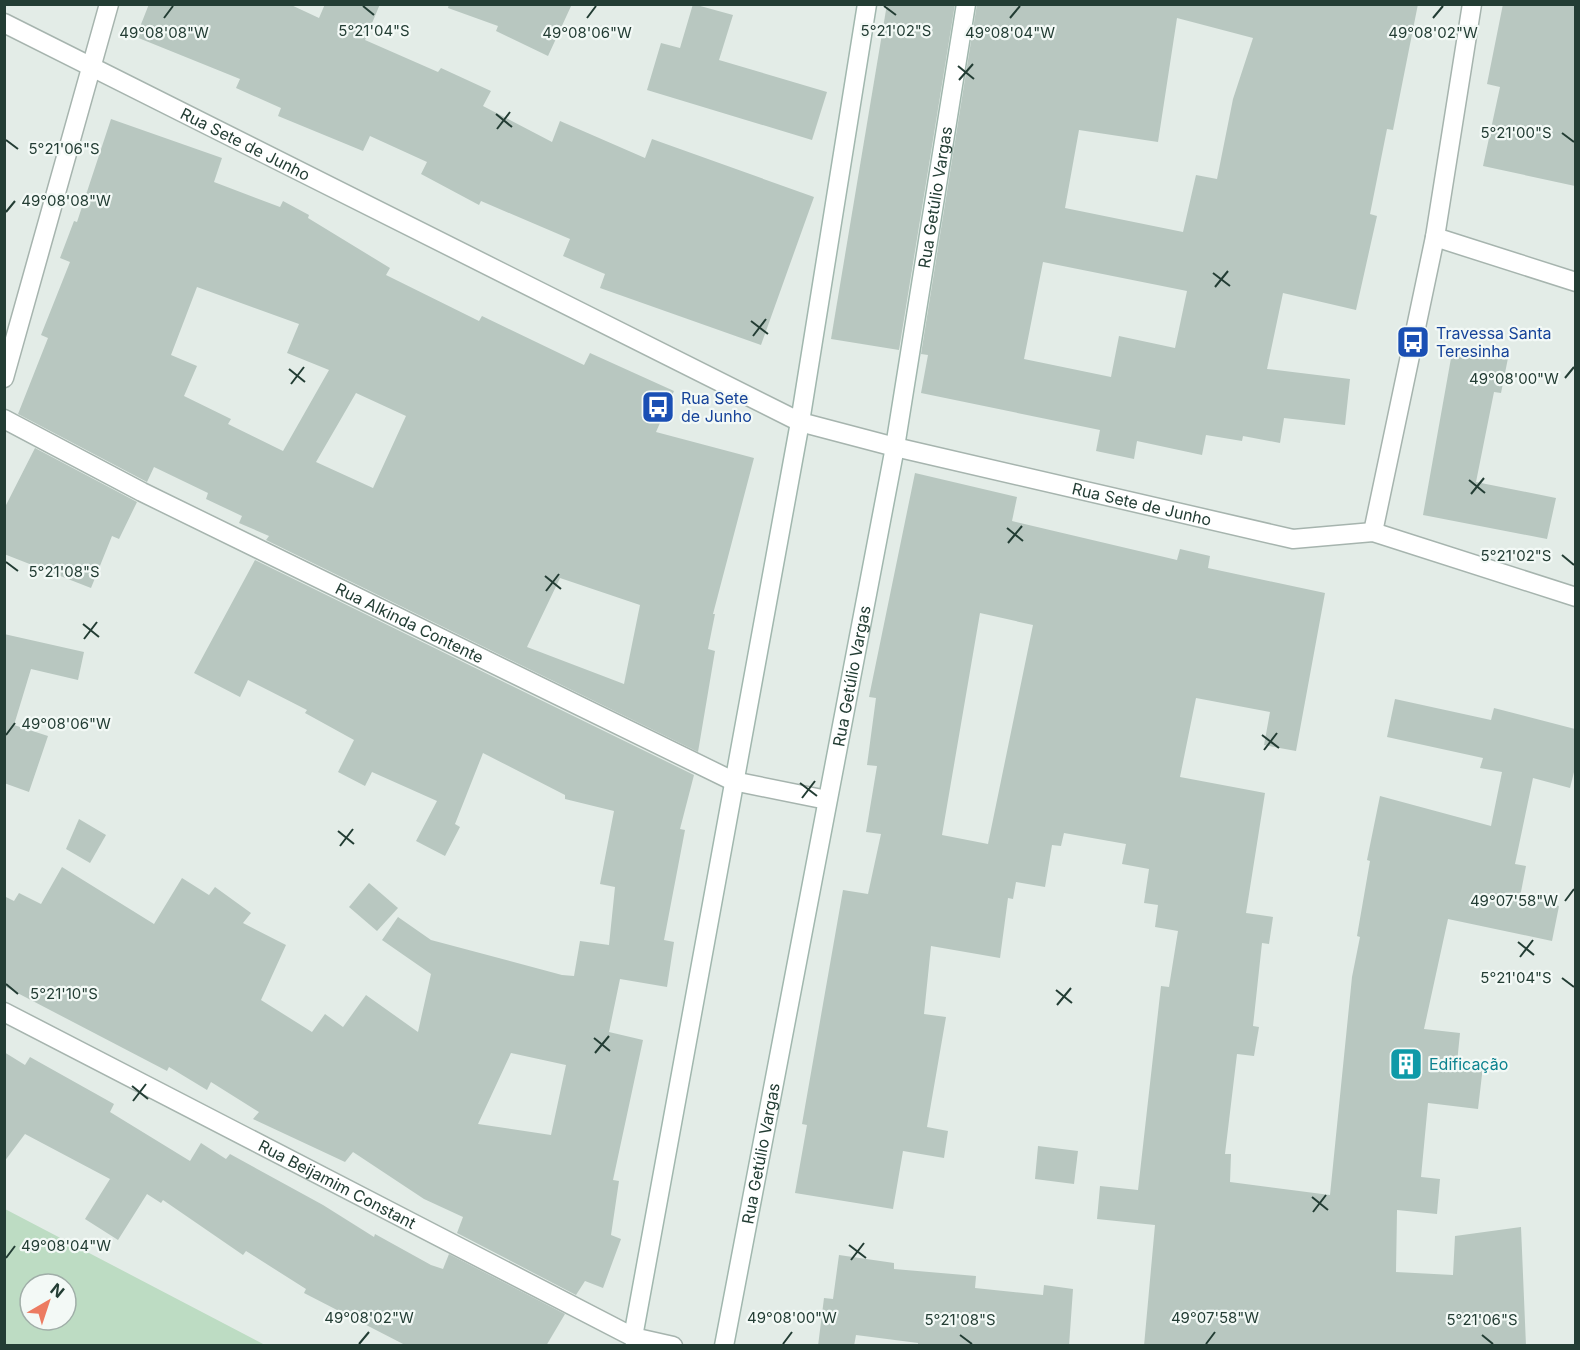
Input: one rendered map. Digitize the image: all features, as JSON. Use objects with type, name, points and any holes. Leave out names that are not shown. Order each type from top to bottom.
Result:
[{"type":"street","points":[[4,378],[109,4]]},
{"type":"street","points":[[635,1341],[733,781],[800,422],[867,4]]},
{"type":"street","name":"Rua Getúlio Vargas","points":[[724,1346],[895,447],[966,4]]},
{"type":"street","points":[[1373,532],[1436,237],[1472,4]]},
{"type":"street","name":"Rua Sete de Junho","points":[[4,23],[800,422],[895,447],[1293,538],[1373,532],[1575,597]]},
{"type":"street","points":[[1436,237],[1575,282]]},
{"type":"street","name":"Rua Alkinda Contente","points":[[4,419],[152,497],[733,781],[827,800]]},
{"type":"street","name":"Rua Beijamim Constant","points":[[4,1012],[635,1341],[673,1346]]},
{"type":"green space","points":[[4,1209],[5,1209],[265,1345],[5,1345]]},
{"type":"building","points":[[149,4],[289,4],[319,18],[325,4],[380,4],[365,40],[438,72],[441,68],[491,91],[483,106],[552,142],[560,121],[645,158],[652,139],[814,197],[761,345],[600,288],[605,274],[563,256],[570,239],[481,201],[479,205],[421,174],[427,162],[370,136],[363,151],[278,116],[281,108],[236,88],[240,79],[136,37]]},
{"type":"building","points":[[449,4],[572,4],[548,56],[496,31],[498,26],[448,8]]},
{"type":"building","points":[[693,4],[733,15],[719,60],[827,92],[812,140],[647,90],[661,43],[680,48]]},
{"type":"building","points":[[887,4],[955,4],[899,350],[831,339]]},
{"type":"building","points":[[977,4],[1418,4],[1393,130],[1387,129],[1370,214],[1377,216],[1356,310],[1283,293],[1267,369],[1350,379],[1345,425],[1284,418],[1280,443],[1243,436],[1242,441],[1206,435],[1202,455],[1137,441],[1134,459],[1096,451],[1100,430],[921,393],[928,355],[921,354]],"holes":[[[1177,18],[1253,38],[1233,99],[1217,179],[1196,175],[1183,232],[1065,208],[1079,130],[1158,142]],[[1043,262],[1187,291],[1175,348],[1119,336],[1111,377],[1024,359]]]},
{"type":"building","points":[[1503,4],[1575,4],[1575,186],[1483,166],[1500,87],[1487,84]]},
{"type":"building","points":[[111,119],[222,158],[214,182],[280,207],[283,201],[309,215],[308,218],[390,268],[386,275],[479,321],[482,316],[584,365],[590,353],[674,391],[656,432],[754,458],[713,614],[715,614],[708,649],[715,651],[698,752],[266,540],[269,536],[239,523],[242,516],[206,499],[208,493],[154,467],[147,482],[18,414],[48,338],[41,335],[70,262],[60,258],[74,221],[77,222]],"holes":[[[197,287],[299,324],[287,353],[329,370],[283,451],[228,424],[231,419],[184,396],[197,366],[171,355]],[[356,393],[406,416],[373,488],[316,462]],[[560,578],[640,605],[624,684],[527,647]]]},
{"type":"building","points":[[1453,347],[1508,358],[1501,393],[1494,392],[1476,482],[1556,498],[1547,539],[1423,515]]},
{"type":"building","points":[[35,448],[137,502],[119,539],[112,536],[91,588],[4,554],[4,509]]},
{"type":"building","points":[[915,473],[1017,497],[1012,521],[1177,560],[1180,549],[1210,556],[1208,568],[1325,593],[1296,751],[1264,745],[1270,712],[1196,698],[1180,777],[1265,793],[1246,913],[1273,917],[1269,944],[1262,943],[1253,1026],[1259,1027],[1254,1056],[1237,1054],[1225,1154],[1231,1154],[1230,1182],[1330,1195],[1352,977],[1360,937],[1357,936],[1370,861],[1367,860],[1380,796],[1491,826],[1502,772],[1480,768],[1483,758],[1387,737],[1395,699],[1491,720],[1494,708],[1575,729],[1575,768],[1570,788],[1533,778],[1515,864],[1526,866],[1520,897],[1559,906],[1552,941],[1448,919],[1424,1029],[1460,1033],[1457,1063],[1483,1066],[1478,1109],[1428,1103],[1421,1177],[1440,1179],[1437,1214],[1397,1210],[1396,1272],[1453,1275],[1455,1236],[1521,1227],[1526,1346],[1144,1346],[1155,1225],[1097,1219],[1100,1186],[1138,1190],[1161,986],[1169,987],[1178,931],[1155,927],[1158,905],[1144,903],[1149,869],[1122,864],[1126,844],[1064,833],[1061,846],[1052,845],[1045,887],[1016,882],[1013,899],[1008,898],[1000,958],[931,946],[924,1014],[946,1017],[927,1127],[948,1131],[944,1158],[903,1151],[893,1209],[795,1193],[807,1125],[802,1124],[843,890],[868,894],[881,834],[866,832],[877,766],[867,765],[876,698],[869,697]],"holes":[[[980,613],[1033,625],[988,844],[942,835]]]},
{"type":"building","points":[[255,560],[694,775],[680,829],[685,830],[664,940],[674,942],[667,987],[620,979],[609,1032],[643,1040],[613,1180],[619,1181],[611,1235],[621,1239],[603,1288],[585,1281],[576,1295],[457,1233],[463,1217],[424,1199],[353,1152],[345,1162],[253,1119],[259,1112],[211,1082],[207,1090],[169,1067],[167,1071],[4,986],[4,896],[14,901],[19,893],[41,904],[62,867],[154,924],[182,878],[209,895],[215,887],[251,913],[243,923],[286,945],[261,1000],[312,1032],[325,1014],[343,1027],[366,995],[418,1032],[431,974],[382,940],[398,917],[431,940],[562,975],[574,976],[580,941],[609,945],[615,887],[600,884],[614,811],[565,799],[565,795],[483,753],[455,824],[460,827],[445,856],[416,841],[437,801],[372,772],[365,786],[338,772],[354,740],[305,713],[307,710],[248,680],[240,697],[194,673]],"holes":[[[511,1053],[566,1065],[551,1135],[478,1124]]]},
{"type":"building","points":[[4,634],[84,652],[78,680],[31,669],[14,725],[48,736],[29,792],[4,783]]},
{"type":"building","points":[[79,819],[106,835],[90,863],[66,849]]},
{"type":"building","points":[[369,883],[398,908],[377,931],[349,907]]},
{"type":"building","points":[[4,1052],[25,1065],[30,1057],[114,1104],[110,1112],[190,1161],[201,1143],[226,1159],[230,1154],[323,1205],[374,1237],[375,1234],[431,1265],[443,1269],[449,1254],[565,1314],[546,1346],[407,1346],[304,1293],[306,1289],[246,1251],[243,1255],[163,1200],[161,1203],[147,1194],[118,1240],[85,1219],[110,1179],[25,1134],[4,1162]]},
{"type":"building","points":[[1038,1146],[1078,1151],[1074,1184],[1035,1179]]},
{"type":"building","points":[[839,1255],[894,1263],[894,1269],[976,1276],[975,1288],[1043,1295],[1044,1285],[1073,1289],[1069,1346],[918,1346],[918,1343],[856,1335],[854,1346],[818,1346],[824,1298],[833,1299]]},
{"type":"place","name":"Travessa Santa Teresinha","points":[[1413,342]]},
{"type":"place","name":"Rua Sete de Junho","points":[[658,407]]},
{"type":"place","name":"Edificação","points":[[1406,1064]]}]
